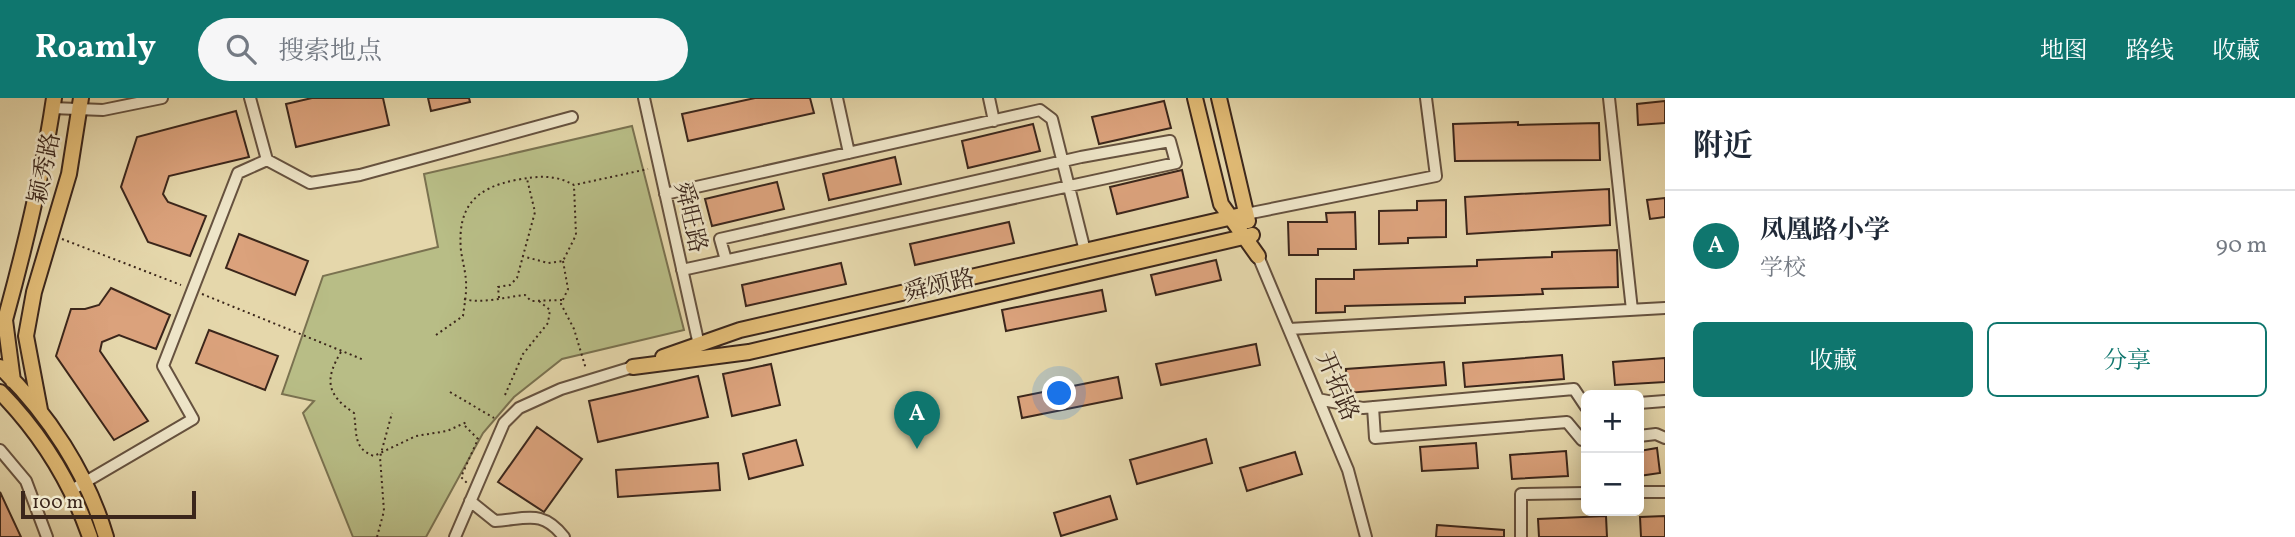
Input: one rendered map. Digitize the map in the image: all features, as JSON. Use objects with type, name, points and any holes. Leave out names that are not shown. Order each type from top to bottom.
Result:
[{"type":"main road","name":"开拓路","points":[[1195,98],[1221,204],[1248,236],[1258,256]]},
{"type":"main road","name":"开拓路","points":[[1219,98],[1246,214],[1248,236]]},
{"type":"main road","name":"颖秀路","points":[[3,323],[46,152],[53,103]]},
{"type":"main road","name":"颖秀路","points":[[40,410],[26,336],[69,174],[80,103]]},
{"type":"main road","name":"舜颂路","points":[[633,367],[740,330],[1246,214]]},
{"type":"main road","name":"舜颂路","points":[[633,367],[749,352],[1248,236]]},
{"type":"main road","points":[[4,345],[30,317]]},
{"type":"main road","points":[[3,323],[4,345],[19,414]]},
{"type":"main road","points":[[0,367],[54,427],[76,487],[90,537]]},
{"type":"main road","points":[[0,392],[76,487],[106,537]]},
{"type":"street","points":[[53,103],[80,103],[103,110],[162,98]]},
{"type":"street","points":[[250,98],[267,160],[310,183],[360,175],[572,117]]},
{"type":"street","name":"舜旺路","points":[[644,98],[699,345]]},
{"type":"street","points":[[837,98],[849,153]]},
{"type":"street","points":[[989,98],[994,121]]},
{"type":"street","points":[[1246,214],[1436,176],[1426,98]]},
{"type":"street","points":[[1609,98],[1632,310]]},
{"type":"street","points":[[665,194],[1040,110],[1052,119],[1085,251]]},
{"type":"street","points":[[682,270],[1176,163],[1170,141],[1063,161],[720,239],[726,260]]},
{"type":"street","points":[[76,487],[193,419],[163,366],[238,173],[267,160]]},
{"type":"street","name":"开拓路","points":[[1258,256],[1348,470],[1366,537]]},
{"type":"street","points":[[1289,329],[1665,308]]},
{"type":"street","name":"舜颂路","points":[[504,423],[519,408],[589,380],[633,367]]},
{"type":"street","points":[[1318,399],[1373,407],[1574,389],[1581,400]]},
{"type":"street","points":[[1644,403],[1665,401]]},
{"type":"street","points":[[1373,407],[1375,438],[1567,422],[1581,439]]},
{"type":"street","points":[[455,537],[504,423]]},
{"type":"street","points":[[1644,435],[1656,434],[1665,438]]},
{"type":"street","points":[[0,450],[26,481],[47,537]]},
{"type":"street","points":[[1644,492],[1665,492]]},
{"type":"street","points":[[1521,537],[1521,494],[1581,493]]},
{"type":"street","points":[[472,497],[495,521],[530,516],[551,521],[565,537]]},
{"type":"path","points":[[436,335],[463,316],[466,290],[461,249],[463,217],[482,190],[542,175],[561,178],[573,185],[621,177],[658,166]]},
{"type":"path","points":[[499,298],[498,287],[510,285],[517,278],[521,255],[535,212],[527,178]]},
{"type":"path","points":[[573,185],[576,235],[563,261],[568,289],[561,304],[574,329],[589,380]]},
{"type":"path","points":[[51,235],[364,360]]},
{"type":"path","points":[[521,255],[548,263],[563,261]]},
{"type":"path","points":[[464,299],[475,302],[525,295],[531,302],[563,299]]},
{"type":"path","points":[[505,395],[523,354],[548,323],[550,310],[538,301]]},
{"type":"path","points":[[341,351],[332,366],[330,388],[337,402],[354,413],[357,444],[363,452],[374,456],[416,436],[466,424],[478,439],[461,477],[472,497]]},
{"type":"path","points":[[450,391],[504,423]]},
{"type":"path","points":[[377,537],[384,511],[381,452],[392,413]]},
{"type":"green space","points":[[632,126],[684,330],[562,359],[514,397],[483,433],[426,537],[353,537],[303,413],[314,401],[282,394],[323,276],[438,247],[424,174]]},
{"type":"building","points":[[312,98],[383,98],[389,125],[296,147],[286,104]]},
{"type":"building","points":[[428,98],[469,98],[470,102],[431,111]]},
{"type":"building","points":[[755,98],[810,98],[814,113],[688,141],[682,114]]},
{"type":"building","points":[[1164,101],[1171,128],[1099,144],[1092,117]]},
{"type":"building","points":[[1665,101],[1665,123],[1638,125],[1637,104]]},
{"type":"building","points":[[236,111],[249,157],[169,176],[163,194],[168,202],[206,216],[190,256],[148,242],[121,187],[137,137]]},
{"type":"building","points":[[1518,122],[1518,125],[1599,123],[1600,160],[1455,161],[1453,124]]},
{"type":"building","points":[[1033,124],[1040,151],[968,168],[962,141]]},
{"type":"building","points":[[895,157],[901,184],[829,200],[823,174]]},
{"type":"building","points":[[1182,170],[1188,197],[1117,214],[1110,187]]},
{"type":"building","points":[[777,182],[784,209],[712,226],[705,199]]},
{"type":"building","points":[[1609,189],[1610,225],[1467,234],[1465,197]]},
{"type":"building","points":[[1665,198],[1665,217],[1650,219],[1647,200]]},
{"type":"building","points":[[1446,200],[1446,237],[1408,238],[1408,243],[1379,244],[1379,211],[1417,210],[1417,201]]},
{"type":"building","points":[[1355,212],[1356,249],[1318,249],[1318,255],[1289,255],[1288,222],[1327,222],[1326,213]]},
{"type":"building","points":[[1009,222],[1014,243],[915,265],[910,244]]},
{"type":"building","points":[[239,234],[308,261],[295,295],[226,268]]},
{"type":"building","points":[[1617,250],[1618,287],[1542,289],[1543,294],[1465,297],[1465,303],[1345,306],[1345,312],[1316,313],[1316,279],[1354,279],[1354,270],[1477,266],[1477,260],[1552,257],[1552,252]]},
{"type":"building","points":[[1216,260],[1221,280],[1156,295],[1151,275]]},
{"type":"building","points":[[841,263],[846,284],[746,306],[742,285]]},
{"type":"building","points":[[111,288],[170,315],[156,349],[119,335],[102,342],[100,351],[148,421],[114,440],[56,356],[71,309],[99,305]]},
{"type":"building","points":[[1102,290],[1106,311],[1006,331],[1002,310]]},
{"type":"building","points":[[209,330],[278,356],[265,390],[196,363]]},
{"type":"building","points":[[1256,344],[1260,365],[1161,385],[1156,364]]},
{"type":"building","points":[[1562,355],[1564,379],[1465,387],[1463,363]]},
{"type":"building","points":[[1665,358],[1665,382],[1615,385],[1613,362]]},
{"type":"building","points":[[1444,362],[1446,385],[1347,393],[1346,369]]},
{"type":"building","points":[[771,364],[780,405],[732,416],[723,374]]},
{"type":"building","points":[[698,376],[708,417],[598,442],[589,401]]},
{"type":"building","points":[[1118,377],[1122,398],[1022,418],[1018,397]]},
{"type":"building","points":[[537,427],[582,459],[544,512],[498,482]]},
{"type":"building","points":[[1206,439],[1212,463],[1137,484],[1130,460]]},
{"type":"building","points":[[796,440],[803,465],[749,479],[743,454]]},
{"type":"building","points":[[1476,443],[1478,468],[1422,471],[1420,447]]},
{"type":"building","points":[[1657,448],[1660,473],[1644,475],[1644,450]]},
{"type":"building","points":[[1566,451],[1568,476],[1512,479],[1510,455]]},
{"type":"building","points":[[1295,452],[1302,474],[1247,491],[1240,468]]},
{"type":"building","points":[[718,463],[720,490],[618,497],[616,470]]},
{"type":"building","points":[[0,492],[21,537],[0,537]]},
{"type":"building","points":[[1110,496],[1117,519],[1061,536],[1054,513]]},
{"type":"building","points":[[1606,516],[1607,537],[1539,537],[1538,519]]},
{"type":"building","points":[[1665,516],[1665,537],[1641,537],[1640,517]]},
{"type":"building","points":[[1437,525],[1504,530],[1504,537],[1436,537]]},
{"type":"place","name":"凤凰路小学","points":[[917,449]]}]
